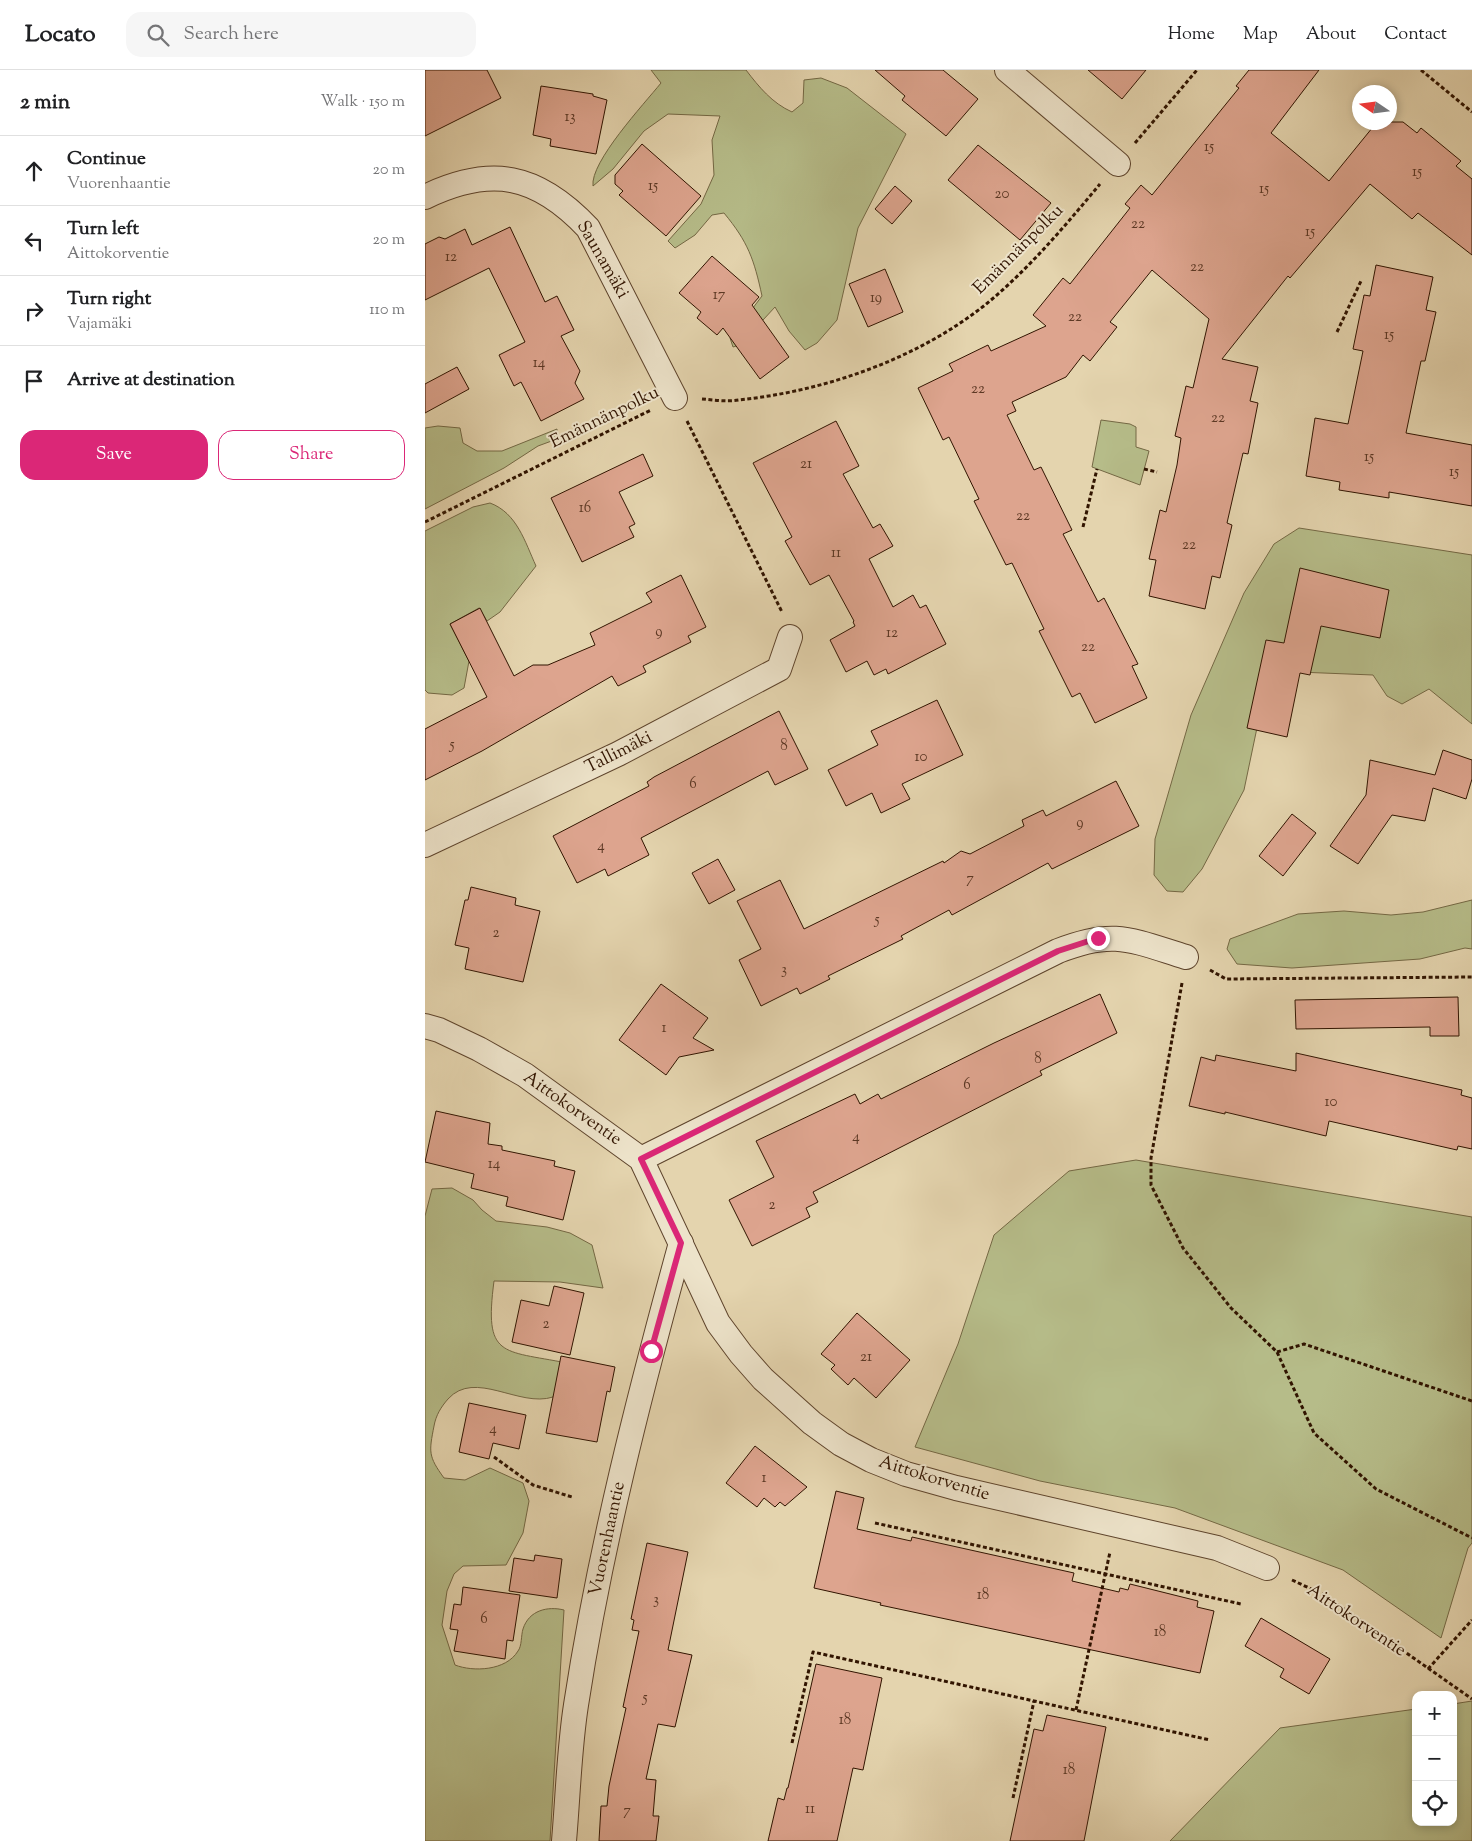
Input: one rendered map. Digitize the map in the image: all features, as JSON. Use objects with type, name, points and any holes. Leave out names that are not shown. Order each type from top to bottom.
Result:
[{"type":"street","points":[[1007,70],[1118,164]]},
{"type":"street","name":"Saunamäki","points":[[425,197],[460,182],[485,178],[502,178],[540,188],[569,208],[588,228],[675,398]]},
{"type":"street","name":"Tallimäki","points":[[425,845],[618,754],[779,669],[790,637]]},
{"type":"street","points":[[641,1159],[1049,955],[1079,943],[1098,938],[1125,938],[1186,957]]},
{"type":"street","name":"Aittokorventie","points":[[425,1026],[439,1030],[479,1049],[525,1075],[641,1159],[718,1323],[763,1379],[813,1423],[841,1444],[871,1460],[906,1474],[956,1488],[1217,1548],[1267,1568]]},
{"type":"street","name":"Vuorenhaantie","points":[[563,1841],[576,1706],[606,1535],[651,1351],[681,1243]]},
{"type":"path","name":"Emännänpolku","points":[[425,522],[675,398],[738,401],[774,394],[841,378],[924,343],[983,306],[1060,232],[1197,70]]},
{"type":"path","points":[[1421,70],[1472,112]]},
{"type":"path","points":[[1337,332],[1361,281]]},
{"type":"path","points":[[675,398],[778,601],[790,637]]},
{"type":"path","points":[[1083,527],[1097,469]]},
{"type":"path","points":[[1144,469],[1157,472]]},
{"type":"path","points":[[1472,977],[1225,979],[1186,957],[1151,1158],[1151,1186],[1183,1248],[1231,1308],[1277,1352],[1314,1433],[1377,1488],[1472,1538]]},
{"type":"path","points":[[1277,1352],[1304,1344],[1472,1401]]},
{"type":"path","points":[[494,1457],[533,1485],[572,1497]]},
{"type":"path","points":[[875,1523],[1241,1604]]},
{"type":"path","points":[[1075,1710],[1116,1525]]},
{"type":"path","name":"Aittokorventie","points":[[1267,1568],[1324,1595],[1472,1699]]},
{"type":"path","points":[[1429,1669],[1472,1620]]},
{"type":"path","points":[[792,1743],[813,1652],[1210,1740]]},
{"type":"path","points":[[1013,1798],[1034,1701]]},
{"type":"green space","points":[[651,70],[746,70],[772,99],[792,112],[803,103],[804,80],[821,78],[847,88],[906,134],[858,228],[837,320],[817,343],[805,350],[789,331],[775,307],[740,345],[733,347],[730,338],[762,296],[749,252],[739,233],[724,213],[712,215],[695,235],[675,248],[668,241],[701,204],[714,175],[712,140],[720,116],[668,114],[644,131],[613,169],[593,186],[594,176],[609,148],[631,118],[661,83]]},
{"type":"green space","points":[[1101,420],[1130,424],[1136,427],[1136,447],[1149,451],[1140,485],[1092,467]]},
{"type":"green space","points":[[438,426],[460,428],[463,443],[477,451],[502,451],[557,429],[557,439],[538,446],[504,468],[425,509],[425,428]]},
{"type":"green space","points":[[490,503],[514,521],[524,538],[536,566],[500,612],[487,621],[479,608],[450,624],[469,661],[464,688],[452,695],[428,693],[425,690],[425,531],[473,507]]},
{"type":"green space","points":[[1299,528],[1472,555],[1472,724],[1429,689],[1402,704],[1387,696],[1373,675],[1298,672],[1258,723],[1244,790],[1202,869],[1183,892],[1167,891],[1154,875],[1155,839],[1191,715],[1244,593],[1274,544]]},
{"type":"green space","points":[[1472,900],[1472,949],[1465,948],[1420,959],[1292,968],[1237,964],[1227,949],[1230,939],[1298,914],[1344,911],[1391,915],[1423,912]]},
{"type":"green space","points":[[1136,1160],[1472,1217],[1472,1543],[1468,1548],[1441,1638],[1343,1570],[1175,1508],[1040,1481],[915,1447],[958,1344],[994,1235],[1069,1171]]},
{"type":"green space","points":[[452,1188],[473,1200],[496,1221],[547,1227],[570,1233],[592,1245],[603,1288],[560,1282],[494,1281],[492,1324],[495,1337],[502,1346],[512,1352],[526,1356],[567,1363],[553,1397],[540,1399],[526,1398],[484,1388],[471,1388],[459,1391],[448,1399],[439,1411],[431,1442],[432,1459],[444,1478],[465,1480],[490,1468],[523,1483],[529,1501],[523,1533],[506,1565],[463,1566],[454,1574],[447,1591],[442,1625],[455,1665],[480,1669],[506,1663],[513,1658],[519,1649],[523,1629],[530,1617],[546,1609],[564,1610],[550,1841],[425,1841],[425,1216],[432,1189]]},
{"type":"green space","points":[[1472,1701],[1472,1841],[1170,1841],[1280,1728],[1412,1710],[1412,1826],[1457,1826],[1457,1703]]},
{"type":"building","points":[[425,70],[487,70],[501,98],[425,136]]},
{"type":"building","points":[[875,70],[943,70],[978,99],[946,136],[902,100],[905,96]]},
{"type":"building","points":[[1088,70],[1146,70],[1122,99]]},
{"type":"building","points":[[1249,70],[1319,70],[1271,133],[1329,181],[1370,130],[1397,130],[1397,122],[1403,122],[1417,133],[1421,128],[1461,161],[1456,166],[1472,179],[1472,255],[1418,213],[1412,219],[1370,184],[1290,278],[1288,276],[1222,359],[1258,367],[1250,401],[1258,403],[1248,454],[1243,453],[1227,523],[1232,525],[1220,578],[1212,576],[1205,609],[1149,596],[1156,560],[1149,559],[1160,510],[1166,512],[1177,465],[1181,438],[1175,436],[1186,386],[1193,388],[1209,319],[1152,270],[1110,322],[1117,327],[1090,361],[1083,355],[1066,377],[1012,402],[1016,411],[1007,415],[1034,470],[1041,467],[1072,530],[1063,534],[1098,602],[1104,598],[1138,664],[1132,666],[1147,698],[1095,723],[1080,693],[1072,697],[1039,631],[1044,629],[1012,563],[1006,565],[974,501],[979,499],[949,437],[943,440],[918,388],[953,371],[949,364],[988,345],[991,351],[1046,326],[1033,315],[1063,278],[1070,284],[1130,208],[1125,204],[1141,185],[1152,195],[1239,88],[1236,86]]},
{"type":"building","points":[[541,86],[593,94],[593,96],[607,100],[596,154],[550,146],[551,139],[533,135]]},
{"type":"building","points":[[642,144],[701,196],[666,236],[619,195],[623,191],[615,184],[615,175]]},
{"type":"building","points":[[978,145],[1051,203],[1020,240],[948,180]]},
{"type":"building","points":[[895,186],[912,201],[892,224],[875,209]]},
{"type":"building","points":[[510,227],[545,302],[557,296],[574,330],[561,336],[580,371],[575,383],[584,399],[541,421],[521,382],[514,386],[499,355],[525,342],[489,268],[425,300],[425,244],[439,237],[445,239],[465,229],[472,245]]},
{"type":"building","points":[[712,256],[759,297],[752,305],[789,357],[760,379],[723,328],[717,335],[697,318],[701,312],[679,293]]},
{"type":"building","points":[[1376,265],[1433,277],[1426,310],[1436,312],[1425,361],[1421,361],[1406,433],[1472,445],[1472,506],[1389,492],[1389,498],[1339,490],[1340,482],[1306,476],[1315,418],[1348,424],[1363,351],[1353,349],[1364,295],[1370,296]]},
{"type":"building","points":[[885,269],[903,312],[868,327],[849,284]]},
{"type":"building","points":[[457,367],[469,389],[425,413],[425,384]]},
{"type":"building","points":[[836,421],[859,466],[843,474],[873,528],[880,524],[893,546],[869,559],[893,607],[913,595],[920,608],[926,605],[946,644],[888,674],[886,669],[874,675],[867,661],[846,672],[830,640],[855,626],[854,621],[829,575],[810,585],[785,541],[792,537],[753,463]]},
{"type":"building","points":[[643,454],[653,476],[619,492],[635,524],[629,527],[634,537],[582,562],[551,498]]},
{"type":"building","points":[[1300,568],[1389,590],[1380,638],[1321,626],[1310,675],[1300,673],[1287,737],[1247,728],[1266,640],[1284,643]]},
{"type":"building","points":[[681,575],[706,627],[688,636],[691,642],[643,666],[646,672],[618,686],[612,676],[482,751],[425,780],[425,729],[487,697],[450,624],[480,608],[514,676],[533,665],[548,665],[595,645],[590,633],[652,602],[646,593]]},
{"type":"building","points":[[937,700],[963,755],[902,784],[910,799],[881,813],[872,793],[846,806],[828,770],[878,745],[871,731]]},
{"type":"building","points":[[779,711],[808,769],[775,785],[768,771],[641,838],[649,855],[608,876],[605,869],[577,883],[553,836],[649,786],[647,782],[654,777]]},
{"type":"building","points":[[1443,750],[1472,760],[1472,779],[1466,799],[1433,788],[1425,821],[1392,815],[1358,864],[1330,846],[1366,795],[1370,760],[1435,775]]},
{"type":"building","points":[[1116,781],[1139,826],[1052,869],[1048,863],[952,915],[949,910],[901,936],[903,939],[828,976],[830,979],[800,994],[797,988],[761,1006],[739,960],[761,949],[737,901],[780,880],[804,929],[943,861],[944,863],[961,851],[970,854],[1024,826],[1022,820],[1043,810],[1046,816]]},
{"type":"building","points":[[1292,814],[1316,833],[1283,876],[1259,856]]},
{"type":"building","points":[[718,859],[735,890],[709,904],[692,873]]},
{"type":"building","points":[[471,887],[516,898],[515,905],[540,911],[523,982],[465,969],[469,948],[455,945],[465,900],[468,900]]},
{"type":"building","points":[[661,984],[708,1018],[693,1038],[714,1050],[679,1057],[666,1075],[619,1040]]},
{"type":"building","points":[[1100,994],[1117,1033],[1040,1071],[1042,1075],[813,1192],[818,1202],[806,1208],[810,1217],[752,1246],[729,1200],[774,1177],[756,1141],[855,1094],[860,1104],[878,1094],[881,1099],[994,1043]]},
{"type":"building","points":[[1458,997],[1459,1036],[1430,1036],[1430,1027],[1296,1029],[1295,1000]]},
{"type":"building","points":[[1296,1053],[1462,1090],[1461,1095],[1472,1098],[1472,1149],[1458,1146],[1457,1150],[1329,1121],[1326,1136],[1225,1112],[1225,1114],[1189,1106],[1201,1057],[1215,1061],[1216,1055],[1296,1071]]},
{"type":"building","points":[[436,1111],[490,1123],[488,1144],[502,1146],[502,1150],[555,1161],[554,1166],[575,1171],[563,1220],[506,1206],[508,1197],[471,1188],[474,1174],[425,1162]]},
{"type":"building","points":[[554,1286],[584,1293],[570,1355],[512,1342],[521,1300],[549,1306]]},
{"type":"building","points":[[857,1313],[910,1360],[876,1398],[854,1378],[848,1385],[831,1369],[835,1365],[821,1354]]},
{"type":"building","points":[[561,1356],[615,1367],[610,1392],[607,1391],[597,1442],[546,1433]]},
{"type":"building","points":[[469,1403],[526,1415],[519,1449],[493,1443],[489,1459],[459,1452]]},
{"type":"building","points":[[755,1446],[807,1487],[785,1506],[780,1502],[775,1507],[764,1498],[757,1507],[726,1483]]},
{"type":"building","points":[[836,1491],[864,1498],[857,1529],[911,1541],[912,1537],[1074,1573],[1072,1581],[1119,1592],[1120,1588],[1128,1590],[1130,1584],[1198,1601],[1197,1607],[1214,1611],[1200,1673],[880,1605],[881,1603],[814,1588]]},
{"type":"building","points":[[647,1543],[688,1552],[668,1650],[692,1655],[675,1727],[658,1724],[646,1779],[656,1780],[653,1816],[659,1816],[656,1841],[599,1841],[601,1806],[607,1806],[609,1786],[626,1708],[623,1707],[639,1631],[632,1630],[634,1620],[631,1619]]},
{"type":"building","points":[[535,1555],[562,1559],[557,1598],[509,1591],[514,1558],[534,1561]]},
{"type":"building","points":[[463,1587],[520,1595],[513,1641],[507,1640],[505,1659],[454,1651],[458,1630],[450,1629],[454,1604],[461,1605]]},
{"type":"building","points":[[1261,1618],[1330,1659],[1309,1694],[1280,1677],[1284,1669],[1245,1646]]},
{"type":"building","points":[[816,1664],[882,1678],[863,1770],[853,1768],[837,1841],[768,1841],[778,1798],[784,1800],[788,1788]]},
{"type":"building","points":[[1047,1715],[1106,1727],[1084,1841],[1010,1841],[1034,1729],[1043,1731]]},
{"type":"route","points":[[651,1351],[681,1243],[641,1159],[1058,951],[1098,938]]}]
